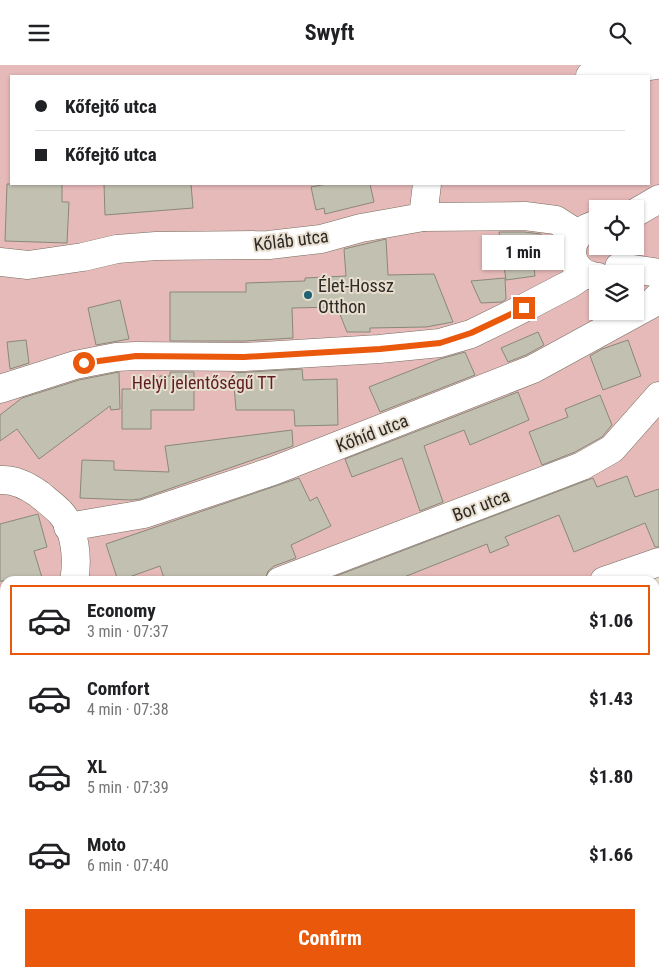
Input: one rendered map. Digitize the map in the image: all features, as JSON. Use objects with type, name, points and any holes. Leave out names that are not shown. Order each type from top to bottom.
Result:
[{"type":"street","points":[[596,75],[656,65]]},
{"type":"street","points":[[423,217],[427,185]]},
{"type":"street","points":[[644,208],[659,199]]},
{"type":"street","name":"Kőláb utca","points":[[0,262],[28,265],[84,257],[117,249],[156,246],[269,245],[321,239],[361,228],[423,217],[525,216],[588,229]]},
{"type":"street","points":[[588,229],[574,241],[572,255],[574,263],[590,265]]},
{"type":"street","points":[[644,271],[659,273]]},
{"type":"street","points":[[0,389],[75,365],[116,357],[244,357],[380,349],[440,343],[471,333],[589,275]]},
{"type":"street","name":"Kőhíd utca","points":[[68,527],[144,514],[282,468],[533,369],[650,305],[659,296]]},
{"type":"street","name":"Bor utca","points":[[293,576],[582,466],[612,449],[659,396]]},
{"type":"street","points":[[0,480],[27,486],[61,513],[76,550],[79,576]]},
{"type":"street","points":[[618,576],[659,562]]},
{"type":"green space","name":"Helyi jelentőségű TT","points":[[0,65],[659,65],[659,562],[618,576],[0,576]]},
{"type":"building","points":[[7,184],[62,185],[62,202],[69,202],[67,243],[5,241]]},
{"type":"building","points":[[104,185],[191,185],[193,208],[105,215]]},
{"type":"building","points":[[322,185],[370,185],[374,202],[325,214],[324,208],[316,210],[311,187]]},
{"type":"building","points":[[499,232],[541,234],[545,257],[533,259],[535,276],[506,280]]},
{"type":"building","points":[[386,239],[388,275],[434,274],[453,322],[426,327],[370,328],[370,332],[347,332],[335,302],[335,307],[292,308],[293,338],[244,341],[170,341],[170,292],[246,292],[246,283],[305,281],[305,278],[346,276],[344,249]]},
{"type":"building","points":[[505,278],[506,299],[502,302],[481,303],[471,281]]},
{"type":"building","points":[[120,300],[129,339],[96,345],[88,308]]},
{"type":"building","points":[[538,332],[544,345],[508,362],[501,348]]},
{"type":"building","points":[[26,340],[29,363],[10,369],[7,342]]},
{"type":"building","points":[[628,340],[641,376],[603,390],[590,356],[602,349]]},
{"type":"building","points":[[465,352],[475,375],[380,412],[369,387],[440,359]]},
{"type":"building","points":[[302,369],[303,380],[337,379],[338,425],[295,426],[294,410],[236,410],[233,373]]},
{"type":"building","points":[[119,372],[120,409],[111,410],[110,406],[39,459],[17,429],[0,441],[0,415],[22,398],[79,380]]},
{"type":"building","points":[[170,372],[194,372],[194,410],[151,410],[151,429],[122,429],[122,389],[160,389],[160,376],[170,376]]},
{"type":"building","points":[[518,392],[529,420],[470,445],[464,430],[424,446],[443,502],[420,511],[402,458],[352,477],[345,459]]},
{"type":"building","points":[[600,395],[612,425],[602,437],[575,452],[542,465],[529,432],[568,417],[565,409]]},
{"type":"building","points":[[292,430],[293,446],[140,499],[80,498],[82,460],[114,461],[114,470],[169,472],[165,446]]},
{"type":"building","points":[[627,476],[635,497],[659,489],[659,547],[655,547],[645,523],[574,552],[559,515],[505,537],[509,545],[490,553],[487,544],[407,576],[336,576],[593,478],[597,487]]},
{"type":"building","points":[[299,478],[310,501],[317,497],[331,526],[291,545],[296,558],[274,566],[268,571],[266,576],[163,576],[160,566],[132,576],[116,576],[106,544]]},
{"type":"building","points":[[38,514],[47,547],[34,551],[42,576],[0,576],[0,524]]},
{"type":"place","name":"Élet-Hossz Otthon","points":[[308,295]]},
{"type":"route","points":[[84,363],[116,357],[244,357],[380,349],[440,343],[471,333],[524,308]]}]
